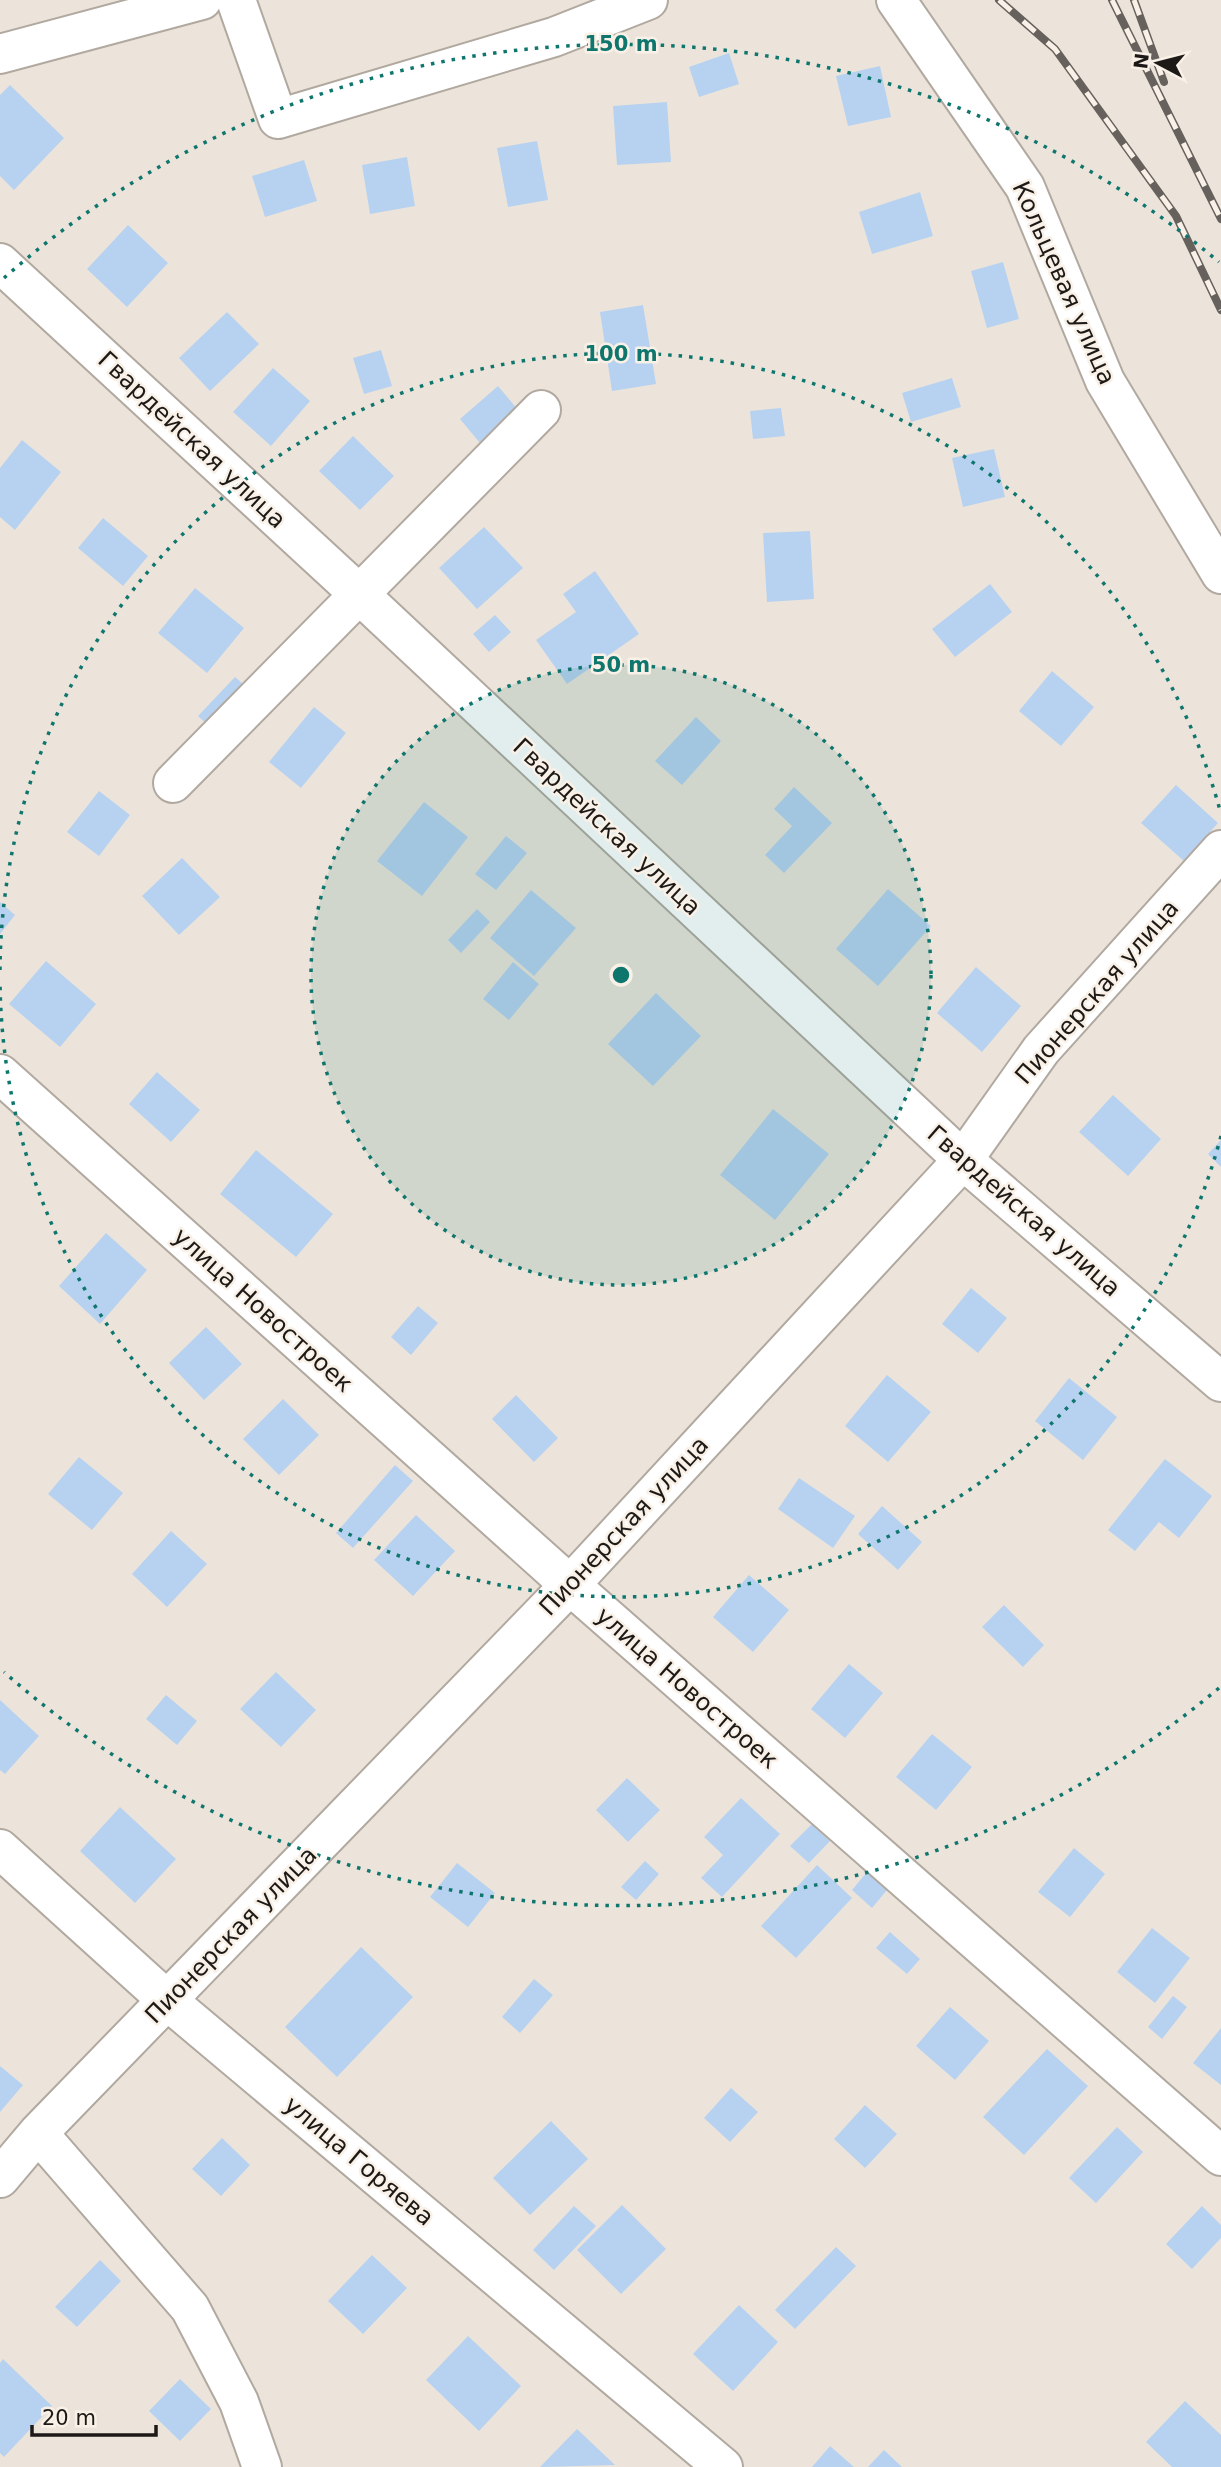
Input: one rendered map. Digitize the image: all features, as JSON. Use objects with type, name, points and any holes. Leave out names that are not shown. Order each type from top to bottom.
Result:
[{"type":"street","points":[[0,54],[202,0]]},
{"type":"street","points":[[236,0],[278,119],[554,37],[648,0]]},
{"type":"street","name":"Кольцевая улица","points":[[896,0],[1025,187],[1105,381],[1221,574]]},
{"type":"street","name":"Гвардейская улица","points":[[0,263],[358,593],[963,1160],[1221,1382]]},
{"type":"street","points":[[173,783],[541,410]]},
{"type":"street","name":"Пионерская улица","points":[[0,2178],[38,2133],[570,1586],[963,1160],[1041,1050],[1221,850]]},
{"type":"street","name":"улица Новостроек","points":[[0,1074],[570,1586],[1221,2156]]},
{"type":"street","name":"улица Горяева","points":[[0,1849],[168,2001],[723,2467]]},
{"type":"street","points":[[38,2133],[191,2308],[239,2402],[262,2467]]},
{"type":"building","points":[[729,53],[739,84],[699,97],[689,67]]},
{"type":"building","points":[[880,66],[891,117],[848,126],[836,76]]},
{"type":"building","points":[[10,85],[64,138],[14,190],[0,176],[0,95]]},
{"type":"building","points":[[667,102],[671,162],[617,165],[613,106]]},
{"type":"building","points":[[537,141],[548,200],[508,207],[497,148]]},
{"type":"building","points":[[407,157],[415,206],[370,214],[362,165]]},
{"type":"building","points":[[304,160],[317,201],[265,217],[252,176]]},
{"type":"building","points":[[920,192],[933,236],[872,254],[859,212]]},
{"type":"building","points":[[128,225],[168,263],[127,307],[87,269]]},
{"type":"building","points":[[1003,262],[1019,319],[987,328],[971,271]]},
{"type":"building","points":[[643,305],[656,384],[612,391],[600,312]]},
{"type":"building","points":[[227,312],[259,344],[210,391],[179,358]]},
{"type":"building","points":[[381,350],[392,386],[364,394],[353,358]]},
{"type":"building","points":[[273,368],[310,401],[271,446],[233,412]]},
{"type":"building","points":[[952,378],[961,407],[911,422],[902,393]]},
{"type":"building","points":[[498,386],[524,417],[485,449],[460,419]]},
{"type":"building","points":[[781,408],[785,436],[753,439],[750,411]]},
{"type":"building","points":[[353,436],[394,476],[360,510],[319,471]]},
{"type":"building","points":[[22,440],[61,472],[15,530],[0,517],[0,468]]},
{"type":"building","points":[[994,449],[1005,497],[963,507],[952,458]]},
{"type":"building","points":[[103,518],[148,556],[123,586],[78,548]]},
{"type":"building","points":[[484,527],[523,568],[477,609],[439,568]]},
{"type":"building","points":[[810,531],[814,599],[767,602],[763,533]]},
{"type":"building","points":[[595,571],[639,634],[567,684],[536,640],[576,612],[563,594]]},
{"type":"building","points":[[990,584],[1012,612],[955,657],[932,629]]},
{"type":"building","points":[[195,588],[244,628],[207,673],[158,633]]},
{"type":"building","points":[[495,615],[511,632],[489,652],[473,634]]},
{"type":"building","points":[[1052,671],[1094,707],[1061,746],[1019,711]]},
{"type":"building","points":[[235,677],[250,690],[212,729],[198,716]]},
{"type":"building","points":[[314,707],[346,733],[301,788],[269,762]]},
{"type":"building","points":[[696,717],[721,741],[682,785],[655,761]]},
{"type":"building","points":[[1176,785],[1218,823],[1184,861],[1141,823]]},
{"type":"building","points":[[794,787],[832,823],[784,873],[765,855],[792,826],[774,809]]},
{"type":"building","points":[[99,791],[130,815],[99,856],[67,832]]},
{"type":"building","points":[[424,802],[468,837],[422,896],[377,861]]},
{"type":"building","points":[[506,836],[527,853],[496,890],[475,874]]},
{"type":"building","points":[[182,858],[220,897],[179,935],[142,896]]},
{"type":"building","points":[[888,889],[931,926],[878,986],[836,949]]},
{"type":"building","points":[[531,890],[576,928],[534,976],[490,938]]},
{"type":"building","points":[[0,902],[15,915],[0,934]]},
{"type":"building","points":[[477,909],[490,922],[461,953],[448,940]]},
{"type":"building","points":[[46,961],[96,1004],[60,1047],[9,1004]]},
{"type":"building","points":[[513,962],[539,984],[509,1020],[483,999]]},
{"type":"building","points":[[976,967],[1021,1006],[982,1052],[937,1013]]},
{"type":"building","points":[[656,993],[701,1036],[653,1086],[608,1044]]},
{"type":"building","points":[[157,1072],[200,1110],[171,1142],[129,1104]]},
{"type":"building","points":[[1113,1095],[1161,1139],[1128,1176],[1079,1132]]},
{"type":"building","points":[[773,1109],[829,1154],[775,1220],[720,1175]]},
{"type":"building","points":[[1221,1140],[1221,1167],[1208,1154]]},
{"type":"building","points":[[256,1150],[333,1214],[296,1257],[220,1194]]},
{"type":"building","points":[[106,1233],[147,1270],[100,1324],[59,1286]]},
{"type":"building","points":[[971,1288],[1007,1318],[978,1353],[942,1324]]},
{"type":"building","points":[[418,1306],[438,1323],[411,1355],[391,1337]]},
{"type":"building","points":[[206,1327],[242,1364],[204,1400],[169,1363]]},
{"type":"building","points":[[887,1375],[931,1412],[888,1462],[845,1426]]},
{"type":"building","points":[[1069,1378],[1117,1417],[1083,1460],[1035,1421]]},
{"type":"building","points":[[516,1395],[558,1438],[534,1462],[492,1419]]},
{"type":"building","points":[[283,1399],[319,1435],[279,1475],[243,1439]]},
{"type":"building","points":[[79,1457],[123,1493],[92,1530],[48,1494]]},
{"type":"building","points":[[1165,1459],[1212,1496],[1179,1538],[1159,1522],[1135,1551],[1108,1530]]},
{"type":"building","points":[[395,1465],[413,1481],[353,1548],[336,1533]]},
{"type":"building","points":[[799,1478],[855,1516],[833,1548],[778,1509]]},
{"type":"building","points":[[882,1506],[922,1542],[898,1570],[858,1534]]},
{"type":"building","points":[[416,1515],[455,1551],[413,1596],[374,1560]]},
{"type":"building","points":[[171,1531],[207,1564],[167,1607],[132,1574]]},
{"type":"building","points":[[749,1575],[789,1610],[753,1652],[713,1617]]},
{"type":"building","points":[[1004,1605],[1044,1645],[1023,1667],[982,1627]]},
{"type":"building","points":[[849,1664],[883,1693],[845,1738],[811,1709]]},
{"type":"building","points":[[276,1672],[316,1710],[281,1747],[240,1709]]},
{"type":"building","points":[[166,1695],[197,1721],[177,1745],[146,1719]]},
{"type":"building","points":[[0,1700],[39,1736],[5,1774],[0,1770]]},
{"type":"building","points":[[932,1734],[972,1767],[936,1810],[896,1777]]},
{"type":"building","points":[[627,1778],[660,1810],[628,1842],[596,1810]]},
{"type":"building","points":[[741,1798],[780,1834],[722,1897],[701,1878],[723,1855],[704,1837]]},
{"type":"building","points":[[120,1807],[176,1859],[135,1903],[80,1851]]},
{"type":"building","points":[[812,1824],[830,1841],[809,1863],[790,1846]]},
{"type":"building","points":[[1074,1848],[1105,1874],[1070,1917],[1038,1892]]},
{"type":"building","points":[[645,1861],[659,1874],[636,1900],[621,1887]]},
{"type":"building","points":[[457,1863],[495,1893],[468,1927],[430,1897]]},
{"type":"building","points":[[817,1865],[852,1898],[796,1958],[761,1926]]},
{"type":"building","points":[[867,1872],[887,1890],[872,1908],[852,1890]]},
{"type":"building","points":[[1152,1928],[1190,1958],[1155,2003],[1117,1972]]},
{"type":"building","points":[[890,1932],[920,1959],[907,1974],[876,1948]]},
{"type":"building","points":[[361,1947],[413,1997],[337,2077],[285,2027]]},
{"type":"building","points":[[534,1979],[553,1995],[520,2033],[502,2017]]},
{"type":"building","points":[[1173,1996],[1187,2007],[1162,2039],[1148,2027]]},
{"type":"building","points":[[950,2007],[989,2041],[955,2080],[916,2046]]},
{"type":"building","points":[[1221,2028],[1221,2085],[1193,2063]]},
{"type":"building","points":[[1047,2049],[1088,2086],[1024,2155],[983,2117]]},
{"type":"building","points":[[0,2066],[23,2085],[0,2112]]},
{"type":"building","points":[[731,2088],[758,2112],[730,2142],[704,2118]]},
{"type":"building","points":[[865,2105],[897,2134],[865,2168],[834,2139]]},
{"type":"building","points":[[551,2121],[588,2159],[530,2215],[493,2178]]},
{"type":"building","points":[[1117,2127],[1143,2152],[1096,2203],[1069,2178]]},
{"type":"building","points":[[222,2138],[250,2165],[221,2196],[192,2169]]},
{"type":"building","points":[[622,2205],[666,2249],[621,2294],[577,2250]]},
{"type":"building","points":[[574,2206],[596,2226],[554,2270],[533,2250]]},
{"type":"building","points":[[1202,2206],[1221,2225],[1221,2238],[1192,2269],[1166,2244]]},
{"type":"building","points":[[836,2247],[856,2266],[795,2329],[775,2310]]},
{"type":"building","points":[[372,2255],[407,2288],[363,2334],[328,2301]]},
{"type":"building","points":[[100,2260],[121,2281],[77,2327],[55,2307]]},
{"type":"building","points":[[739,2305],[778,2342],[733,2391],[693,2354]]},
{"type":"building","points":[[468,2336],[521,2386],[479,2431],[426,2380]]},
{"type":"building","points":[[3,2359],[52,2406],[4,2457],[0,2453],[0,2363]]},
{"type":"building","points":[[180,2379],[211,2409],[180,2441],[149,2411]]},
{"type":"building","points":[[1185,2401],[1221,2435],[1221,2467],[1172,2467],[1146,2442]]},
{"type":"building","points":[[577,2429],[615,2465],[540,2467]]},
{"type":"building","points":[[830,2446],[854,2467],[812,2467]]},
{"type":"building","points":[[884,2450],[902,2467],[868,2467]]},
{"type":"railway","points":[[999,0],[1055,49],[1176,216],[1221,310]]},
{"type":"railway","points":[[1112,0],[1221,219]]},
{"type":"railway","points":[[1134,0],[1164,82]]}]
